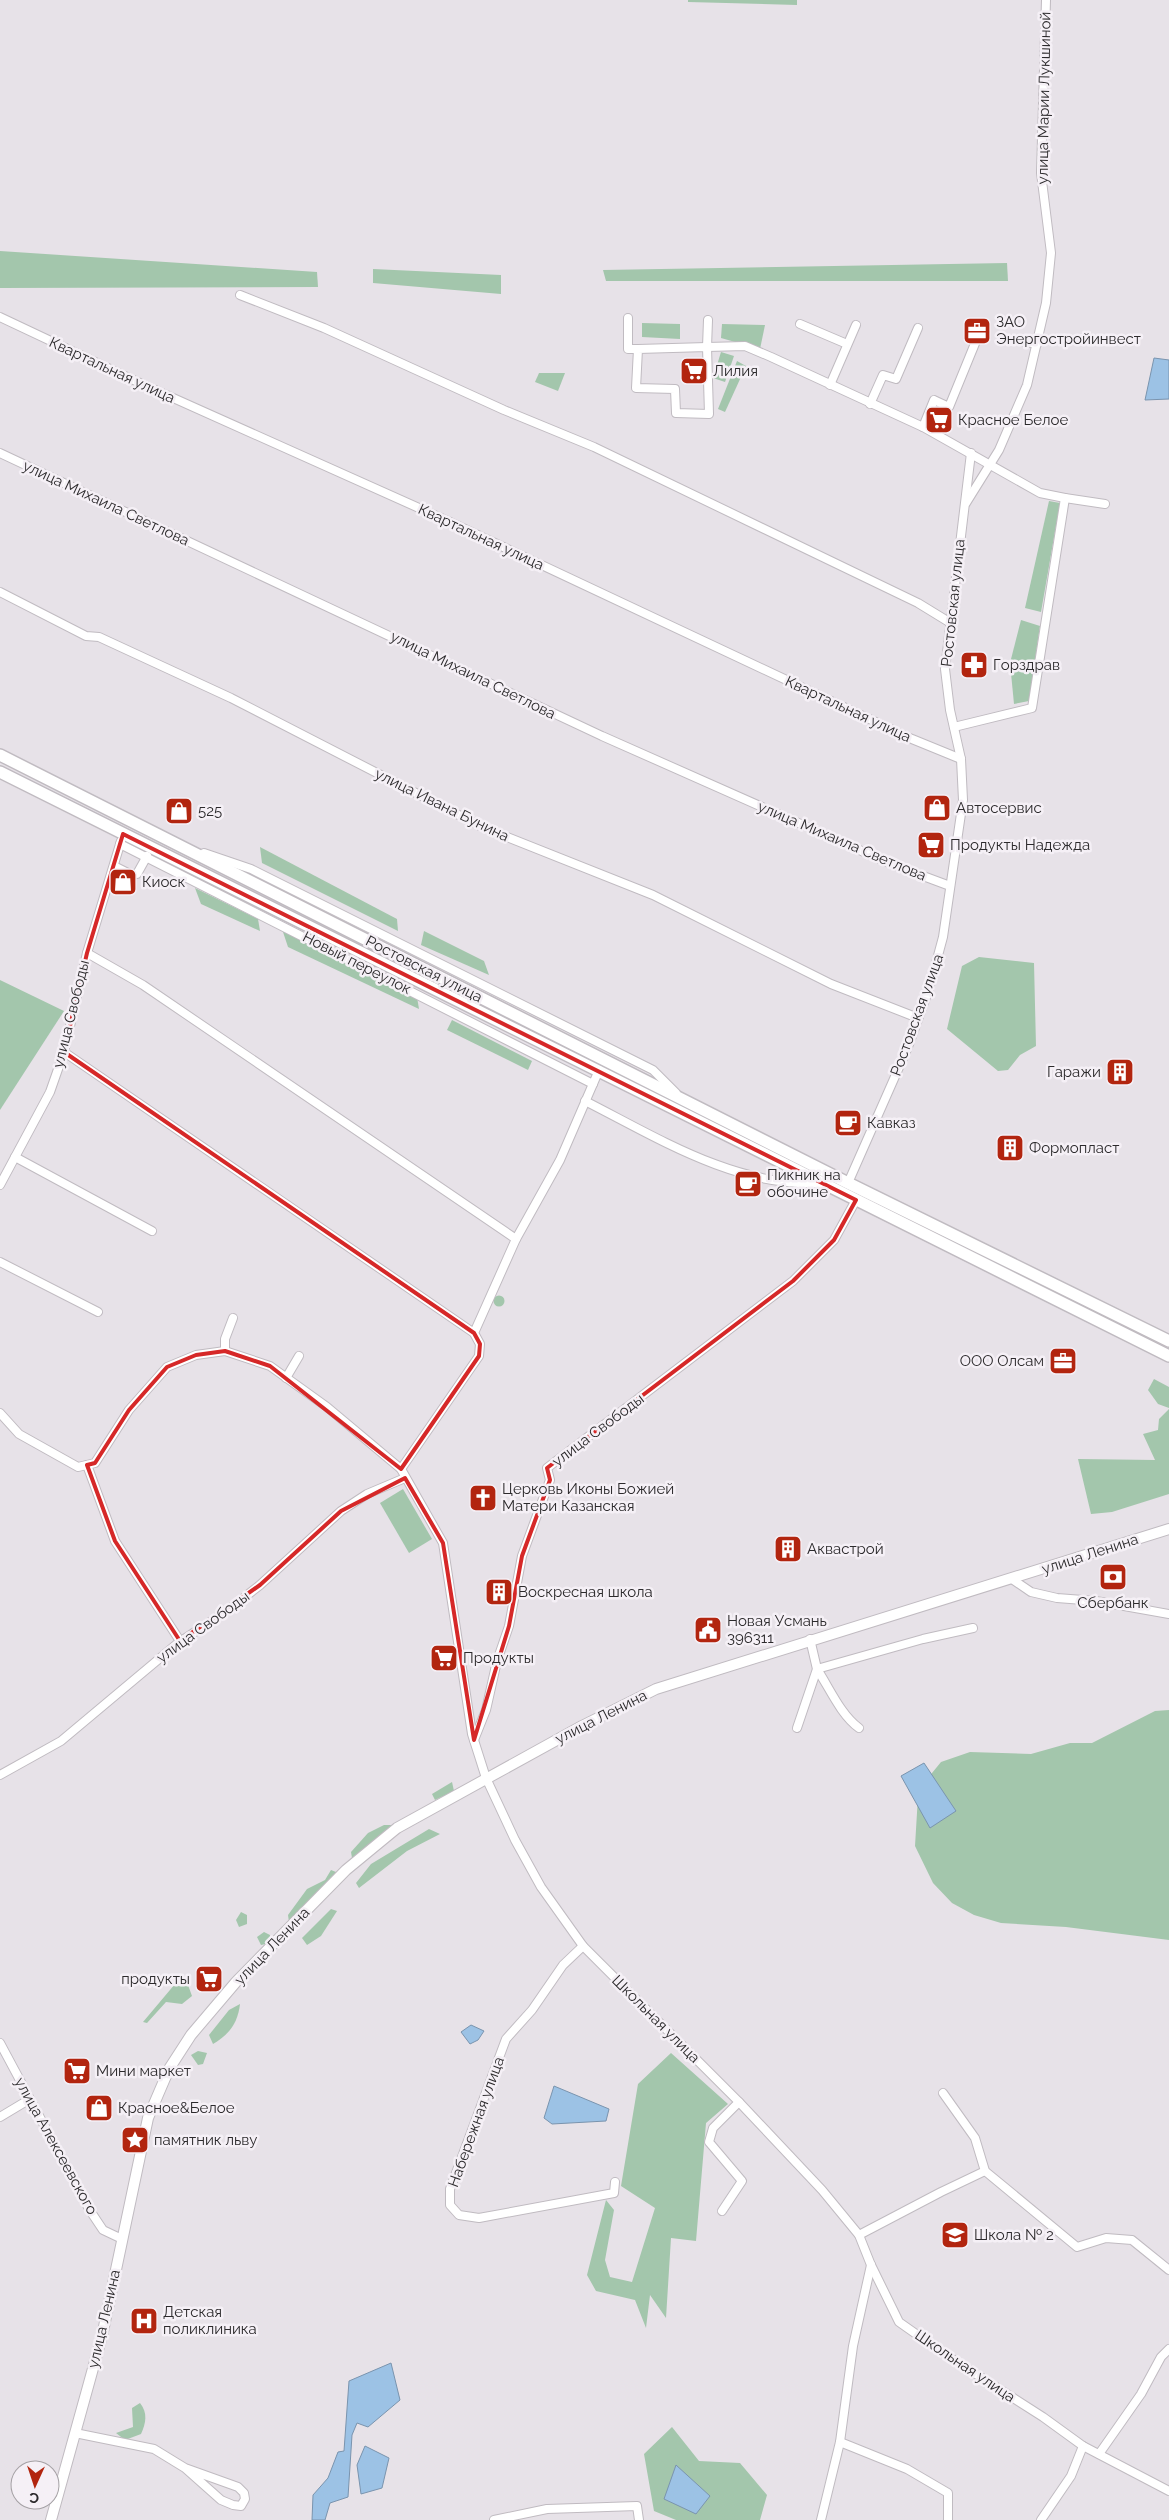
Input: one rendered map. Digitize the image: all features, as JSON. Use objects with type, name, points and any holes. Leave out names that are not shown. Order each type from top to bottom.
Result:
[{"type":"highway","name":"Ростовская улица","points":[[0,755],[848,1183],[1169,1341]]},
{"type":"highway","name":"Ростовская улица","points":[[0,772],[121,839],[599,1070],[1169,1356]]},
{"type":"highway","points":[[121,839],[129,820]]},
{"type":"main road","name":"улица Ленина","points":[[50,2520],[102,2336],[148,2118],[169,2069],[191,2035],[236,1982],[346,1870],[397,1828],[486,1778],[656,1689],[1169,1529]]},
{"type":"street","name":"улица Марии Лукшиной","points":[[1037,344],[1046,302],[1051,253],[1040,173],[1046,0]]},
{"type":"street","points":[[240,295],[324,328],[504,410],[594,446],[918,603],[949,622]]},
{"type":"street","name":"Квартальная улица","points":[[0,317],[142,384],[448,521],[912,739],[961,759]]},
{"type":"street","points":[[628,318],[628,349],[745,346],[923,427],[971,453],[989,466],[1040,493],[1105,504]]},
{"type":"street","points":[[638,349],[636,388],[675,389],[676,413],[709,414],[708,320]]},
{"type":"street","points":[[800,324],[846,344]]},
{"type":"street","points":[[830,384],[856,325]]},
{"type":"street","points":[[870,404],[883,375],[896,379],[918,328]]},
{"type":"street","points":[[1012,339],[1037,344]]},
{"type":"street","points":[[923,427],[934,400],[949,408],[976,341]]},
{"type":"street","name":"Ростовская улица","points":[[848,1183],[918,1018],[943,937],[963,800],[961,759],[945,669],[964,506],[998,450],[1027,385],[1037,344]]},
{"type":"street","name":"улица Михаила Светлова","points":[[0,452],[602,736],[891,864],[950,886]]},
{"type":"street","points":[[964,506],[971,453]]},
{"type":"street","points":[[954,727],[1032,708],[1065,498]]},
{"type":"street","name":"улица Ивана Бунина","points":[[0,592],[86,636],[99,637],[231,698],[482,827],[653,895],[831,984],[918,1018]]},
{"type":"street","name":"Новый переулок","points":[[121,839],[146,856],[593,1084]]},
{"type":"street","name":"улица Свободы","points":[[0,1185],[50,1092],[64,1052],[86,953],[121,839]]},
{"type":"street","points":[[114,866],[130,874],[137,874],[146,856]]},
{"type":"street","points":[[86,953],[143,985],[516,1239]]},
{"type":"street","points":[[64,1052],[474,1333],[480,1344],[479,1356],[401,1469]]},
{"type":"street","points":[[474,1333],[516,1239],[560,1160],[599,1070]]},
{"type":"street","name":"Ростовская улица","points":[[585,1101],[703,1160],[772,1179],[806,1183],[821,1182]]},
{"type":"street","points":[[15,1157],[152,1231]]},
{"type":"street","name":"улица Свободы","points":[[474,1740],[486,1710],[497,1660],[509,1626],[522,1556],[545,1500],[550,1480],[548,1468],[793,1281],[834,1240],[856,1200]]},
{"type":"street","points":[[0,1262],[98,1312]]},
{"type":"street","points":[[225,1351],[225,1339],[233,1318]]},
{"type":"street","points":[[0,1413],[19,1434],[78,1467],[95,1463],[129,1410],[167,1367],[196,1355],[225,1351],[270,1366],[327,1407],[401,1469],[443,1543],[474,1740],[486,1778]]},
{"type":"street","points":[[286,1378],[299,1356]]},
{"type":"street","points":[[87,1464],[115,1541],[180,1641]]},
{"type":"street","name":"улица Свободы","points":[[0,1776],[60,1741],[180,1641],[227,1611],[260,1585],[341,1511],[367,1494],[405,1478]]},
{"type":"street","name":"улица Ленина","points":[[1012,1579],[1031,1592],[1048,1596],[1169,1614]]},
{"type":"street","points":[[817,1669],[923,1639],[973,1628]]},
{"type":"street","points":[[810,1640],[817,1669],[841,1706],[847,1719],[859,1728]]},
{"type":"street","points":[[797,1728],[817,1669]]},
{"type":"street","name":"Школьная улица","points":[[486,1778],[515,1840],[541,1887],[583,1946],[739,2102],[822,2190],[860,2235],[871,2265],[899,2322],[943,2353],[1043,2417],[1082,2446],[1169,2491]]},
{"type":"street","name":"Набережная улица","points":[[583,1946],[564,1965],[532,2010],[506,2039],[450,2189],[450,2206],[459,2216],[479,2218],[614,2194],[615,2182]]},
{"type":"street","name":"улица Алексеевского","points":[[0,2043],[92,2214],[103,2230],[122,2240]]},
{"type":"street","points":[[943,2093],[975,2138],[984,2171],[1077,2247],[1106,2238],[1132,2240],[1169,2270]]},
{"type":"street","points":[[0,2117],[30,2100]]},
{"type":"street","points":[[722,2211],[742,2181],[709,2142],[713,2128],[739,2102]]},
{"type":"street","points":[[860,2235],[984,2171]]},
{"type":"street","points":[[821,2520],[840,2442],[853,2346],[871,2265]]},
{"type":"street","points":[[1099,2454],[1141,2394],[1160,2357],[1169,2349]]},
{"type":"street","points":[[75,2434],[154,2449],[185,2468],[221,2500],[241,2506],[245,2499],[238,2487],[185,2468]]},
{"type":"street","points":[[840,2442],[907,2470],[948,2493],[948,2520]]},
{"type":"street","points":[[1041,2520],[1071,2476],[1082,2446]]},
{"type":"street","points":[[494,2520],[547,2510],[637,2506],[639,2520]]},
{"type":"highlighted area","points":[[123,834],[856,1200],[834,1240],[793,1281],[547,1468],[550,1480],[522,1556],[509,1626],[474,1740],[443,1543],[405,1478],[341,1511],[260,1585],[180,1641],[115,1541],[87,1465],[95,1463],[129,1410],[167,1367],[196,1355],[225,1351],[270,1366],[401,1469],[479,1356],[480,1344],[474,1333],[64,1052],[87,953]]},
{"type":"green space","points":[[688,0],[797,0],[797,5],[688,2]]},
{"type":"green space","points":[[0,251],[317,272],[318,287],[0,288]]},
{"type":"green space","points":[[1007,263],[1008,281],[606,281],[603,270]]},
{"type":"green space","points":[[373,269],[501,275],[501,294],[373,283]]},
{"type":"green space","points":[[642,323],[680,324],[680,339],[642,337]]},
{"type":"green space","points":[[722,324],[765,325],[760,349],[721,338]]},
{"type":"green space","points":[[721,352],[734,356],[725,382],[713,378]]},
{"type":"green space","points":[[737,361],[746,366],[725,412],[718,409]]},
{"type":"green space","points":[[539,373],[565,373],[558,391],[535,382]]},
{"type":"green space","points":[[1049,501],[1060,503],[1041,612],[1025,608]]},
{"type":"green space","points":[[1021,620],[1040,626],[1029,701],[1014,704],[1010,663]]},
{"type":"green space","points":[[260,847],[397,919],[398,931],[262,863]]},
{"type":"green space","points":[[195,888],[258,919],[260,931],[201,904]]},
{"type":"green space","points":[[282,929],[417,997],[419,1009],[288,947]]},
{"type":"green space","points":[[424,931],[484,961],[489,975],[421,945]]},
{"type":"green space","points":[[979,957],[1034,963],[1036,1046],[1020,1055],[1008,1070],[998,1071],[947,1029],[962,966]]},
{"type":"green space","points":[[0,980],[64,1011],[0,1110]]},
{"type":"green space","points":[[452,1020],[532,1061],[528,1070],[447,1030]]},
{"type":"green space","points":[[499,1295],[505,1301],[499,1307],[493,1301]]},
{"type":"green space","points":[[1154,1379],[1169,1387],[1169,1408],[1158,1404],[1148,1390]]},
{"type":"green space","points":[[1169,1409],[1169,1494],[1112,1512],[1091,1514],[1078,1459],[1155,1460],[1143,1434],[1158,1430],[1159,1419]]},
{"type":"green space","points":[[403,1489],[432,1539],[409,1553],[380,1503]]},
{"type":"green space","points":[[1169,1710],[1169,1940],[1066,1927],[1001,1923],[974,1915],[952,1903],[933,1883],[915,1846],[918,1796],[923,1784],[941,1762],[970,1752],[1031,1754],[1070,1743],[1092,1743],[1155,1711]]},
{"type":"green space","points":[[452,1782],[454,1791],[435,1800],[432,1794]]},
{"type":"green space","points":[[384,1825],[395,1825],[359,1856],[352,1858],[351,1852],[368,1833]]},
{"type":"green space","points":[[429,1829],[440,1834],[407,1851],[359,1888],[356,1883],[371,1864]]},
{"type":"green space","points":[[331,1870],[336,1872],[337,1876],[289,1922],[288,1915],[307,1889],[325,1880]]},
{"type":"green space","points":[[331,1909],[337,1911],[321,1936],[307,1945],[302,1938]]},
{"type":"green space","points":[[241,1912],[247,1915],[247,1924],[239,1927],[236,1920]]},
{"type":"green space","points":[[264,1932],[270,1935],[270,1943],[261,1945],[257,1937]]},
{"type":"green space","points":[[175,1984],[188,1985],[192,1996],[182,2004],[166,2002],[147,2023],[143,2022]]},
{"type":"green space","points":[[240,2004],[232,2027],[213,2044],[209,2035],[229,2010]]},
{"type":"green space","points":[[198,2051],[207,2053],[203,2064],[198,2065],[191,2055]]},
{"type":"green space","points":[[671,2053],[728,2104],[706,2123],[696,2241],[671,2238],[666,2318],[650,2295],[646,2328],[635,2300],[596,2291],[587,2275],[606,2200],[614,2210],[605,2260],[610,2277],[632,2282],[655,2208],[621,2186],[638,2084]]},
{"type":"green space","points":[[140,2403],[145,2414],[143,2430],[141,2434],[125,2440],[116,2433],[133,2427],[132,2408]]},
{"type":"green space","points":[[672,2427],[699,2461],[740,2463],[767,2495],[760,2520],[676,2520],[654,2511],[644,2454]]},
{"type":"water","points":[[1154,358],[1169,360],[1169,399],[1145,400]]},
{"type":"water","points":[[924,1763],[956,1811],[930,1828],[901,1776]]},
{"type":"water","points":[[471,2025],[484,2031],[478,2040],[470,2044],[461,2032]]},
{"type":"water","points":[[554,2086],[609,2109],[606,2121],[552,2124],[544,2118]]},
{"type":"water","points":[[391,2363],[400,2400],[368,2427],[357,2423],[352,2435],[348,2497],[330,2503],[325,2520],[312,2520],[313,2495],[328,2478],[338,2452],[344,2451],[349,2381]]},
{"type":"water","points":[[365,2446],[389,2458],[382,2488],[361,2494],[357,2465]]},
{"type":"water","points":[[676,2465],[710,2496],[696,2514],[664,2499]]},
{"type":"place","name":"ЗАО Энергостройинвест","points":[[977,331]]},
{"type":"place","name":"Лилия","points":[[694,371]]},
{"type":"place","name":"Красное Белое","points":[[939,420]]},
{"type":"place","name":"Горздрав","points":[[974,665]]},
{"type":"place","name":"Автосервис","points":[[937,808]]},
{"type":"place","name":"525","points":[[179,811]]},
{"type":"place","name":"Продукты Надежда","points":[[931,845]]},
{"type":"place","name":"Киоск","points":[[123,882]]},
{"type":"place","name":"Гаражи","points":[[1120,1072]]},
{"type":"place","name":"Кавказ","points":[[848,1123]]},
{"type":"place","name":"Формопласт","points":[[1010,1148]]},
{"type":"place","name":"Пикник на обочине","points":[[748,1184]]},
{"type":"place","name":"ООО Олсам","points":[[1063,1361]]},
{"type":"place","name":"Церковь Иконы Божией Матери Казанская","points":[[483,1498]]},
{"type":"place","name":"Аквастрой","points":[[788,1549]]},
{"type":"place","name":"Сбербанк","points":[[1113,1577]]},
{"type":"place","name":"Воскресная школа","points":[[499,1592]]},
{"type":"place","name":"Новая Усмань 396311","points":[[708,1630]]},
{"type":"place","name":"Продукты","points":[[444,1658]]},
{"type":"place","name":"продукты","points":[[209,1979]]},
{"type":"place","name":"Мини маркет","points":[[77,2071]]},
{"type":"place","name":"Красное&Белое","points":[[99,2108]]},
{"type":"place","name":"памятник льву","points":[[135,2140]]},
{"type":"place","name":"Школа № 2","points":[[955,2235]]},
{"type":"place","name":"Детская поликлиника","points":[[144,2321]]}]
